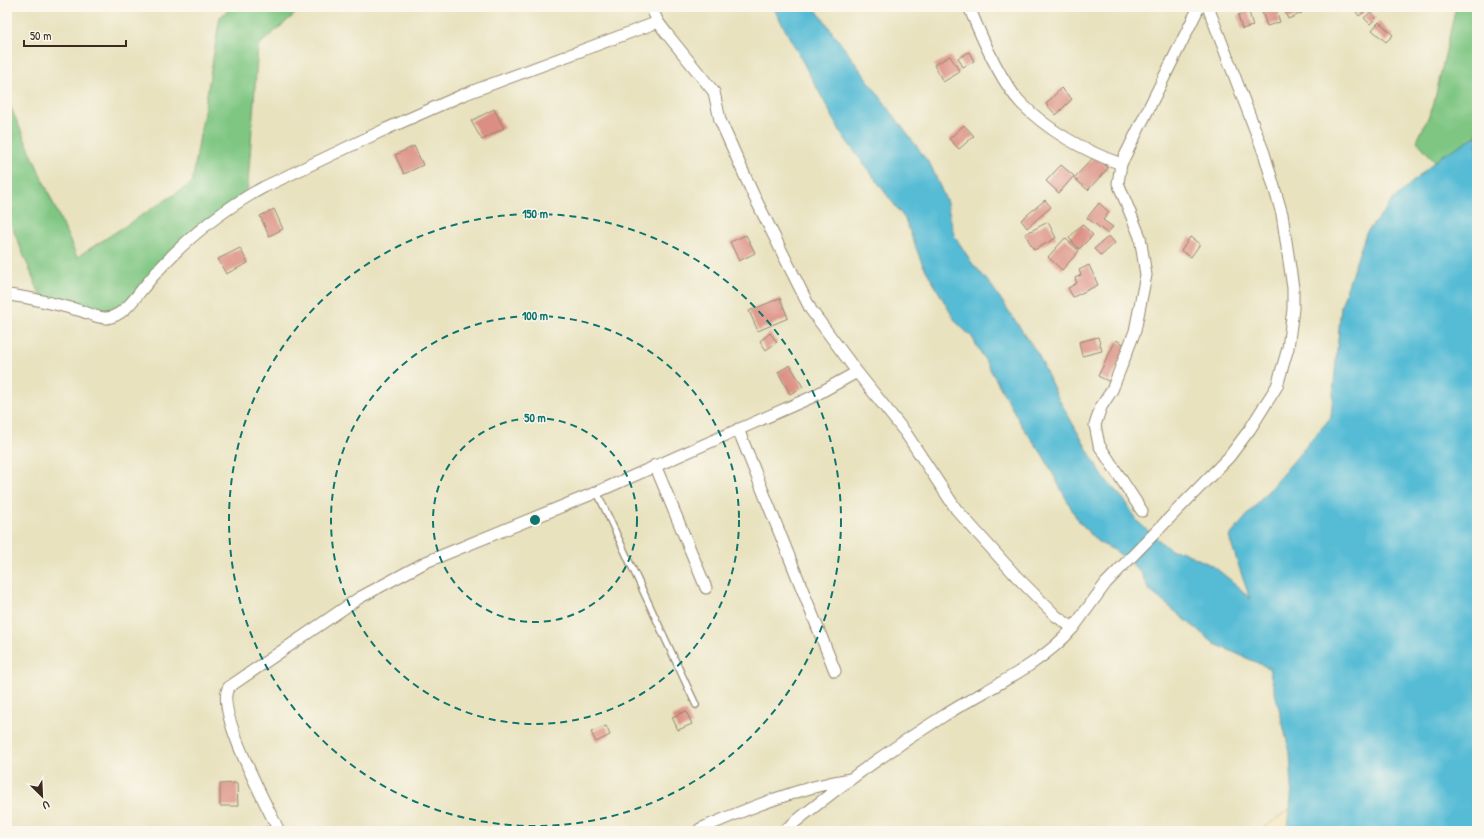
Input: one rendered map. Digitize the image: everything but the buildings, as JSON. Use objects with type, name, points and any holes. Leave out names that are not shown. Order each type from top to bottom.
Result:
[{"type":"street","points":[[651,7],[658,22],[682,54],[714,92],[720,120],[753,194],[811,310],[905,432],[956,509],[1017,577],[1056,616],[1073,628]]},
{"type":"street","points":[[969,7],[992,57],[1021,103],[1054,130],[1090,151],[1121,164]]},
{"type":"street","points":[[1142,511],[1099,446],[1095,425],[1101,407],[1112,390],[1135,331],[1146,275],[1140,238],[1118,183],[1121,164],[1199,7]]},
{"type":"street","points":[[784,831],[853,778],[906,740],[1044,656],[1062,640],[1073,628],[1106,583],[1183,502],[1229,457],[1250,429],[1276,386],[1288,348],[1294,309],[1293,288],[1282,214],[1264,153],[1208,7]]},
{"type":"street","points":[[7,295],[47,301],[106,318],[116,315],[126,308],[160,268],[188,239],[259,190],[365,139],[465,94],[658,22]]},
{"type":"street","points":[[279,831],[255,784],[228,714],[225,700],[226,691],[229,687],[359,598],[426,562],[596,492],[812,397],[858,372]]},
{"type":"street","points":[[738,429],[835,671]]},
{"type":"street","points":[[655,465],[706,588]]},
{"type":"street","points":[[700,828],[778,798],[815,786],[853,778]]},
{"type":"lane","points":[[596,492],[696,705]]},
{"type":"green space","points":[[232,7],[303,7],[258,46],[247,197],[176,249],[121,309],[98,312],[41,297],[7,215],[7,99],[77,257],[192,183],[220,17]]},
{"type":"green space","points":[[1456,7],[1477,7],[1477,160],[1445,173],[1417,141],[1433,107]]},
{"type":"sand","points":[[1292,807],[1288,831],[1260,831]]},
{"type":"water","points":[[773,7],[814,7],[931,166],[947,203],[954,235],[972,263],[991,285],[1038,354],[1057,396],[1103,477],[1126,502],[1138,522],[1170,550],[1181,551],[1213,566],[1238,586],[1250,599],[1229,537],[1331,417],[1341,306],[1366,233],[1395,198],[1440,157],[1477,135],[1477,831],[1288,831],[1292,787],[1290,753],[1269,668],[1215,644],[1149,590],[1140,571],[1116,551],[1098,542],[1077,519],[1043,455],[1022,426],[972,337],[956,322],[922,263],[905,219],[843,136]]}]
